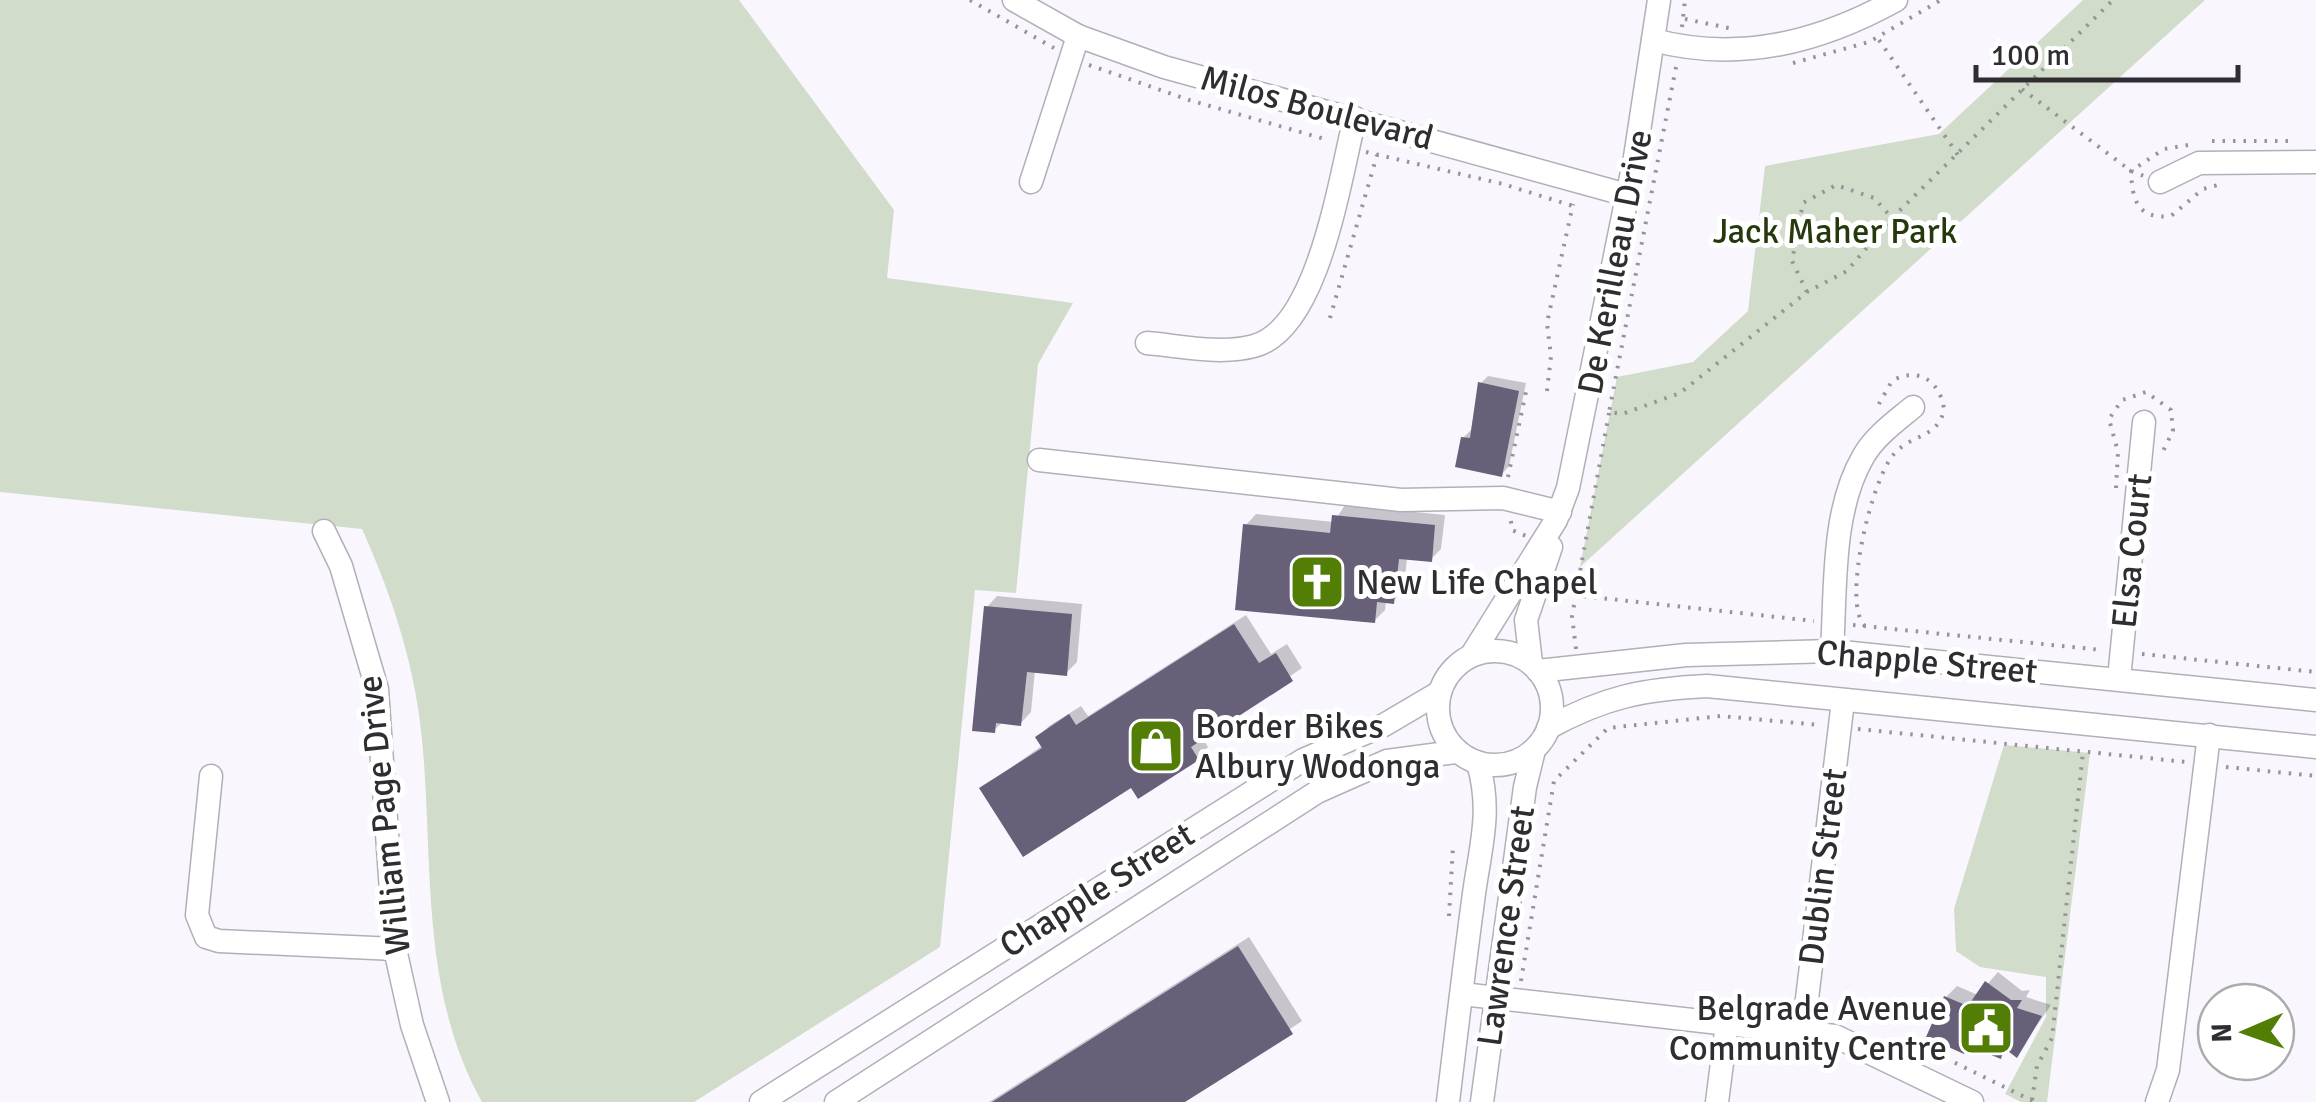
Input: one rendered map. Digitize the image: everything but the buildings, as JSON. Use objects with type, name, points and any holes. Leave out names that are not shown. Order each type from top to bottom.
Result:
[{"type":"street","name":"Milos Boulevard","points":[[1014,0],[1078,36],[1164,67],[1628,196]]},
{"type":"street","name":"De Kerilleau Drive","points":[[1534,667],[1526,620],[1553,543],[1590,400],[1628,196],[1658,0]]},
{"type":"street","points":[[1653,40],[1730,50],[1792,45],[1863,18],[1896,0]]},
{"type":"street","points":[[1031,182],[1078,36]]},
{"type":"street","points":[[1147,342],[1226,350],[1254,346],[1279,336],[1299,310],[1315,270],[1355,118]]},
{"type":"street","points":[[2160,182],[2199,163],[2316,162]]},
{"type":"street","points":[[1832,651],[1844,512],[1857,472],[1876,440],[1912,407]]},
{"type":"street","name":"Elsa Court","points":[[2119,679],[2144,422]]},
{"type":"street","points":[[1039,460],[1401,500],[1504,498],[1558,516]]},
{"type":"street","name":"De Kerilleau Drive","points":[[1470,656],[1558,516]]},
{"type":"street","name":"William Page Drive","points":[[324,531],[341,566],[377,690],[383,824],[395,949],[412,1025],[438,1102]]},
{"type":"street","name":"Chapple Street","points":[[1534,667],[1832,651],[2316,700]]},
{"type":"street","points":[[1506,652],[1534,667],[1551,698],[1548,728],[1534,750],[1508,764],[1478,764],[1455,752],[1441,728],[1440,692],[1446,677],[1470,656],[1506,652]]},
{"type":"street","name":"Chapple Street","points":[[1548,728],[1605,699],[1662,688],[1707,686],[2316,747]]},
{"type":"street","name":"Chapple Street","points":[[761,1102],[1303,760],[1384,725],[1440,692]]},
{"type":"street","name":"Dublin Street","points":[[1803,1032],[1843,701]]},
{"type":"street","points":[[2157,1102],[2168,1070],[2209,735]]},
{"type":"street","name":"Lawrence Street","points":[[1482,1102],[1534,750]]},
{"type":"street","name":"Chapple Street","points":[[836,1102],[1317,792],[1372,766],[1455,752]]},
{"type":"street","name":"Lawrence Street","points":[[1448,1102],[1487,830],[1487,798],[1478,764]]},
{"type":"street","points":[[211,776],[197,916],[206,937],[218,941],[395,949]]},
{"type":"street","points":[[1462,994],[1836,1036],[1966,1101]]},
{"type":"street","points":[[1717,1102],[1727,1024]]},
{"type":"path","points":[[1684,0],[1680,46],[1577,588],[1582,596],[2316,672]]},
{"type":"path","points":[[1609,412],[1622,414],[1680,392],[1808,292],[1847,271],[1892,218],[2113,0]]},
{"type":"path","points":[[1682,18],[1735,29]]},
{"type":"path","points":[[1863,18],[1958,156]]},
{"type":"path","points":[[2022,89],[2131,171],[2160,182]]},
{"type":"path","points":[[1330,318],[1378,154]]},
{"type":"path","points":[[1547,391],[1551,356],[1547,323],[1578,182]]},
{"type":"path","points":[[1808,292],[1792,261],[1803,202],[1836,185],[1874,198],[1892,218]]},
{"type":"path","points":[[2032,1100],[2037,1066],[2052,1038],[2083,752]]},
{"type":"green space","points":[[0,0],[739,0],[894,210],[887,278],[1073,303],[1038,364],[1016,593],[975,590],[940,947],[694,1102],[482,1102],[462,1060],[439,974],[423,750],[410,665],[394,610],[362,529],[0,492]]},
{"type":"green space","name":"Jack Maher Park","points":[[2083,0],[2205,0],[1580,567],[1617,377],[1693,362],[1748,311],[1765,166],[1939,134]]},
{"type":"green space","points":[[2004,745],[2090,753],[2047,1102],[2021,1102],[2005,1094],[2046,1017],[2046,977],[1980,967],[1956,951],[1954,909]]},
{"type":"place","name":"New Life Chapel","points":[[1317,582]]},
{"type":"place","name":"Border Bikes Albury Wodonga","points":[[1156,746]]},
{"type":"place","name":"Belgrade Avenue Community Centre","points":[[1986,1028]]}]
